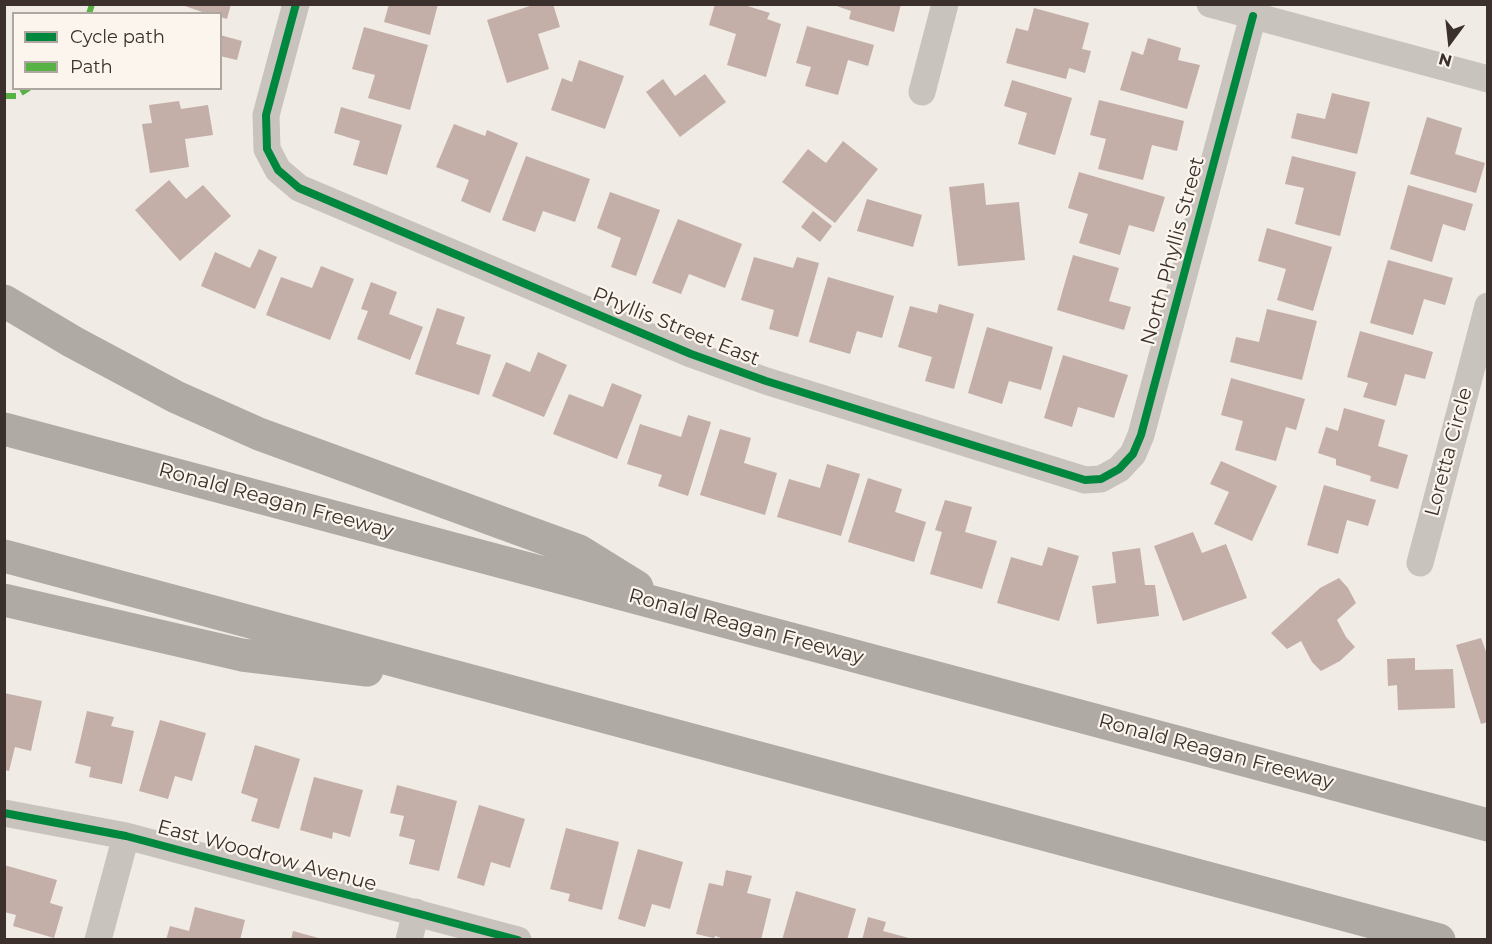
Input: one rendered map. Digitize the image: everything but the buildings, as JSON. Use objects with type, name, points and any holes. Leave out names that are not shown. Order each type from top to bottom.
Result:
[{"type":"highway","points":[[4,302],[176,397],[259,434],[579,550],[667,606]]},
{"type":"highway","name":"Ronald Reagan Freeway","points":[[4,429],[1488,825]]},
{"type":"highway","points":[[4,556],[1439,939]]},
{"type":"highway","points":[[4,600],[242,655],[488,685]]},
{"type":"street","name":"Phyllis Street East","points":[[296,4],[266,115],[267,149],[278,170],[299,188],[691,354],[766,381],[1085,480],[1101,479]]},
{"type":"street","points":[[922,92],[945,4]]},
{"type":"street","points":[[1210,4],[1488,79]]},
{"type":"street","name":"North Phyllis Street","points":[[1101,479],[1119,469],[1133,453],[1141,435],[1253,16]]},
{"type":"street","name":"Loretta Circle","points":[[1420,563],[1488,306]]},
{"type":"street","name":"East Woodrow Avenue","points":[[4,813],[126,836],[518,939]]},
{"type":"street","points":[[98,939],[126,836]]},
{"type":"street","points":[[409,939],[416,912]]},
{"type":"marked path","points":[[90,12],[92,4]]},
{"type":"marked path","points":[[4,96],[16,96],[26,90]]},
{"type":"cycle path","points":[[296,4],[266,115],[267,149],[278,170],[299,188],[691,354],[766,381],[1085,480],[1101,479],[1119,469],[1133,454],[1141,435],[1253,16]]},
{"type":"cycle path","points":[[4,813],[126,836],[518,940]]}]
